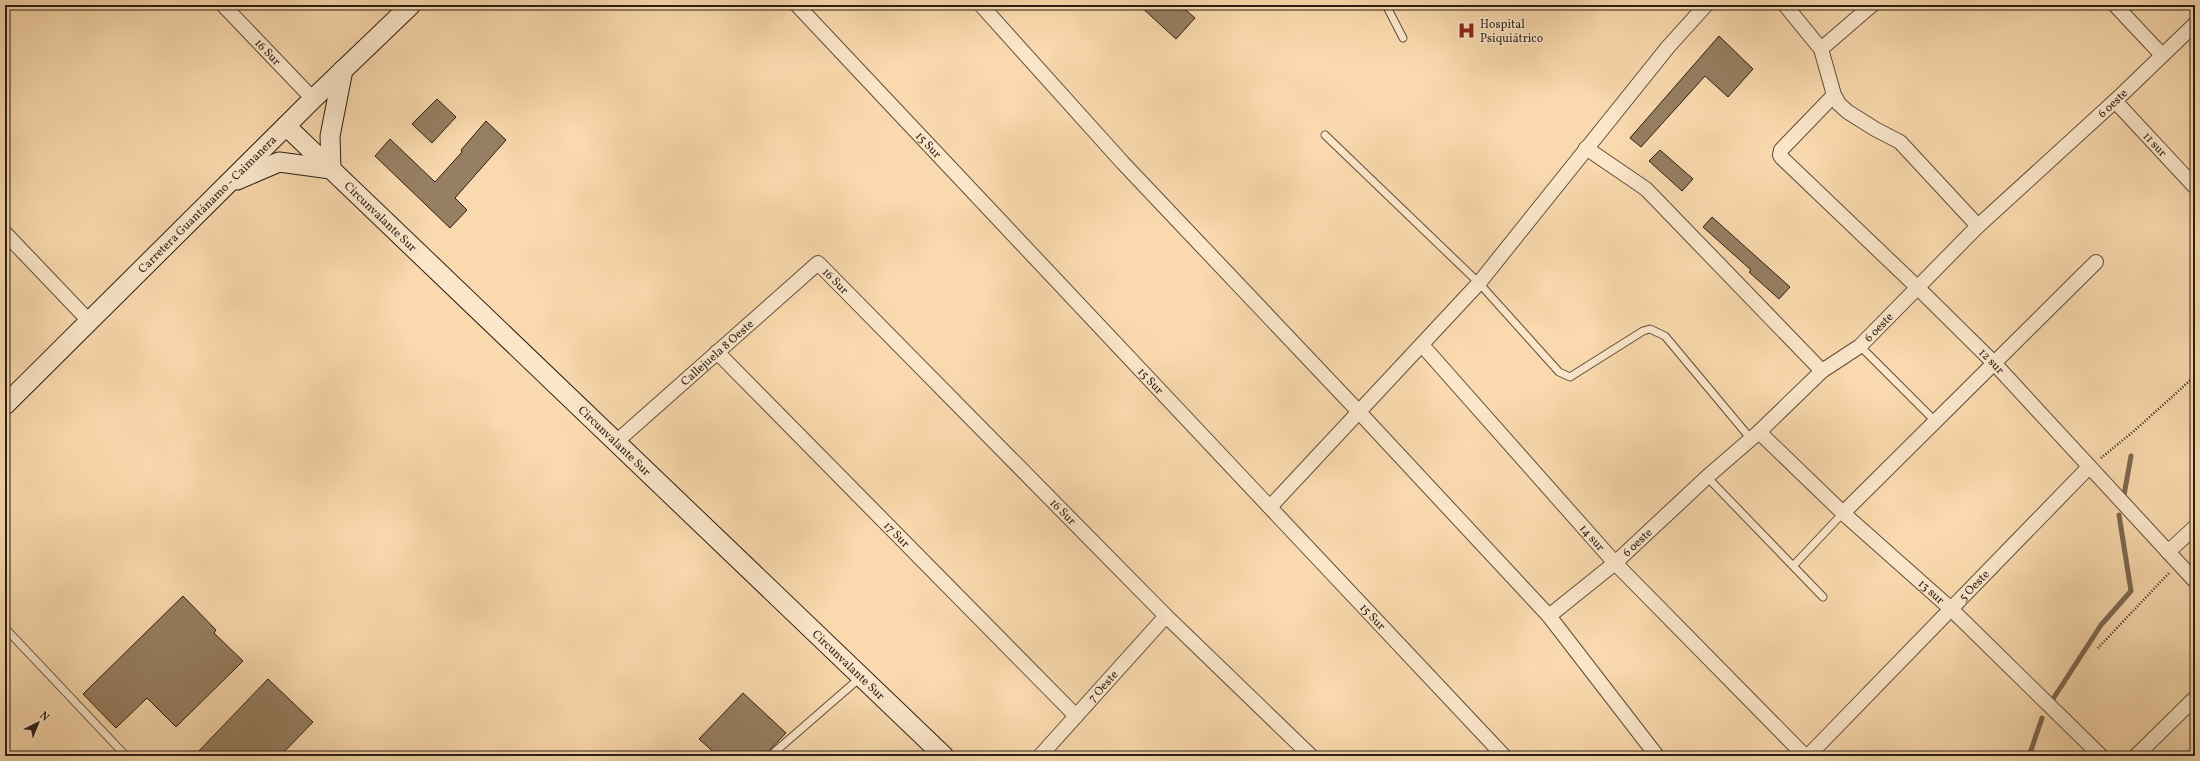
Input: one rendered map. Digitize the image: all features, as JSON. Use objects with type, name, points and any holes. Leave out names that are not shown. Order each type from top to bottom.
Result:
[{"type":"main road","name":"Carretera Guantánamo - Caimanera","points":[[5,405],[313,99],[411,5]]},
{"type":"main road","points":[[227,184],[279,162],[331,169],[330,136],[343,70]]},
{"type":"main road","name":"Circunvalante Sur","points":[[286,126],[944,756]]},
{"type":"street","name":"16 Sur","points":[[223,5],[313,99]]},
{"type":"street","name":"15 Sur","points":[[797,5],[1504,756]]},
{"type":"street","points":[[981,5],[1123,163],[1359,412],[1549,616],[1657,756]]},
{"type":"street","points":[[1270,507],[1479,283],[1668,47],[1706,5]]},
{"type":"street","points":[[1785,5],[1821,49],[1834,94],[1839,104],[1848,112],[1900,142],[1978,226]]},
{"type":"street","points":[[1821,49],[1872,5]]},
{"type":"street","points":[[2115,5],[2162,55]]},
{"type":"street","name":"6 oeste","points":[[1549,616],[1615,563],[1707,477],[1755,435],[1822,371],[1860,346],[1978,226],[2115,101],[2195,24]]},
{"type":"street","name":"12 sur","points":[[1834,94],[1781,150],[1780,155],[1782,158],[1994,363],[2195,581]]},
{"type":"street","name":"11 sur","points":[[2115,101],[2195,187]]},
{"type":"street","points":[[1586,148],[1646,189],[1822,371]]},
{"type":"street","points":[[5,233],[89,321]]},
{"type":"street","points":[[1842,513],[2096,262]]},
{"type":"street","name":"16 Sur","points":[[818,264],[1166,616],[1311,756]]},
{"type":"street","name":"Callejuela 8 Oeste","points":[[616,442],[818,264]]},
{"type":"street","name":"14 sur","points":[[1422,345],[1615,563],[1806,756]]},
{"type":"street","name":"17 Sur","points":[[717,352],[1076,716]]},
{"type":"street","name":"13 sur","points":[[1755,435],[1950,608],[2100,756]]},
{"type":"street","name":"5 Oeste","points":[[1806,756],[2090,467]]},
{"type":"street","points":[[2168,552],[2195,527]]},
{"type":"street","name":"7 Oeste","points":[[1040,756],[1166,616]]},
{"type":"street","points":[[2136,756],[2195,698]]},
{"type":"lane","points":[[1386,5],[1403,38]]},
{"type":"lane","points":[[1325,135],[1479,283],[1559,372],[1570,377],[1643,331],[1650,329],[1664,336],[1755,435]]},
{"type":"lane","points":[[1860,346],[1935,421]]},
{"type":"lane","points":[[1707,477],[1823,597]]},
{"type":"lane","points":[[1793,566],[1842,513]]},
{"type":"lane","points":[[5,628],[126,756]]},
{"type":"lane","points":[[770,756],[861,677]]},
{"type":"path","points":[[2090,467],[2134,431],[2195,376]]},
{"type":"path","points":[[2098,648],[2178,563]]},
{"type":"building","points":[[1139,5],[1180,5],[1195,18],[1176,39]]},
{"type":"building","points":[[1719,36],[1753,69],[1728,97],[1705,76],[1641,147],[1630,138]]},
{"type":"building","points":[[437,99],[456,117],[432,143],[412,124]]},
{"type":"building","points":[[486,121],[506,140],[455,198],[467,210],[450,228],[375,156],[390,139],[435,182],[462,152],[461,150]]},
{"type":"building","points":[[1660,150],[1693,179],[1682,191],[1649,161]]},
{"type":"building","points":[[1712,217],[1790,287],[1779,299],[1749,272],[1751,270],[1703,227]]},
{"type":"building","points":[[183,596],[216,630],[214,633],[243,661],[176,727],[147,698],[116,728],[83,694]]},
{"type":"building","points":[[268,679],[313,722],[280,756],[194,756]]},
{"type":"building","points":[[743,693],[786,733],[764,756],[718,756],[699,739]]},
{"type":"waterway","points":[[2124,495],[2131,456]]},
{"type":"waterway","points":[[2053,699],[2101,625],[2131,591],[2119,515]]},
{"type":"waterway","points":[[2029,756],[2042,718]]},
{"type":"place","name":"Hospital Psiquiátrico","points":[[1467,31]]}]
